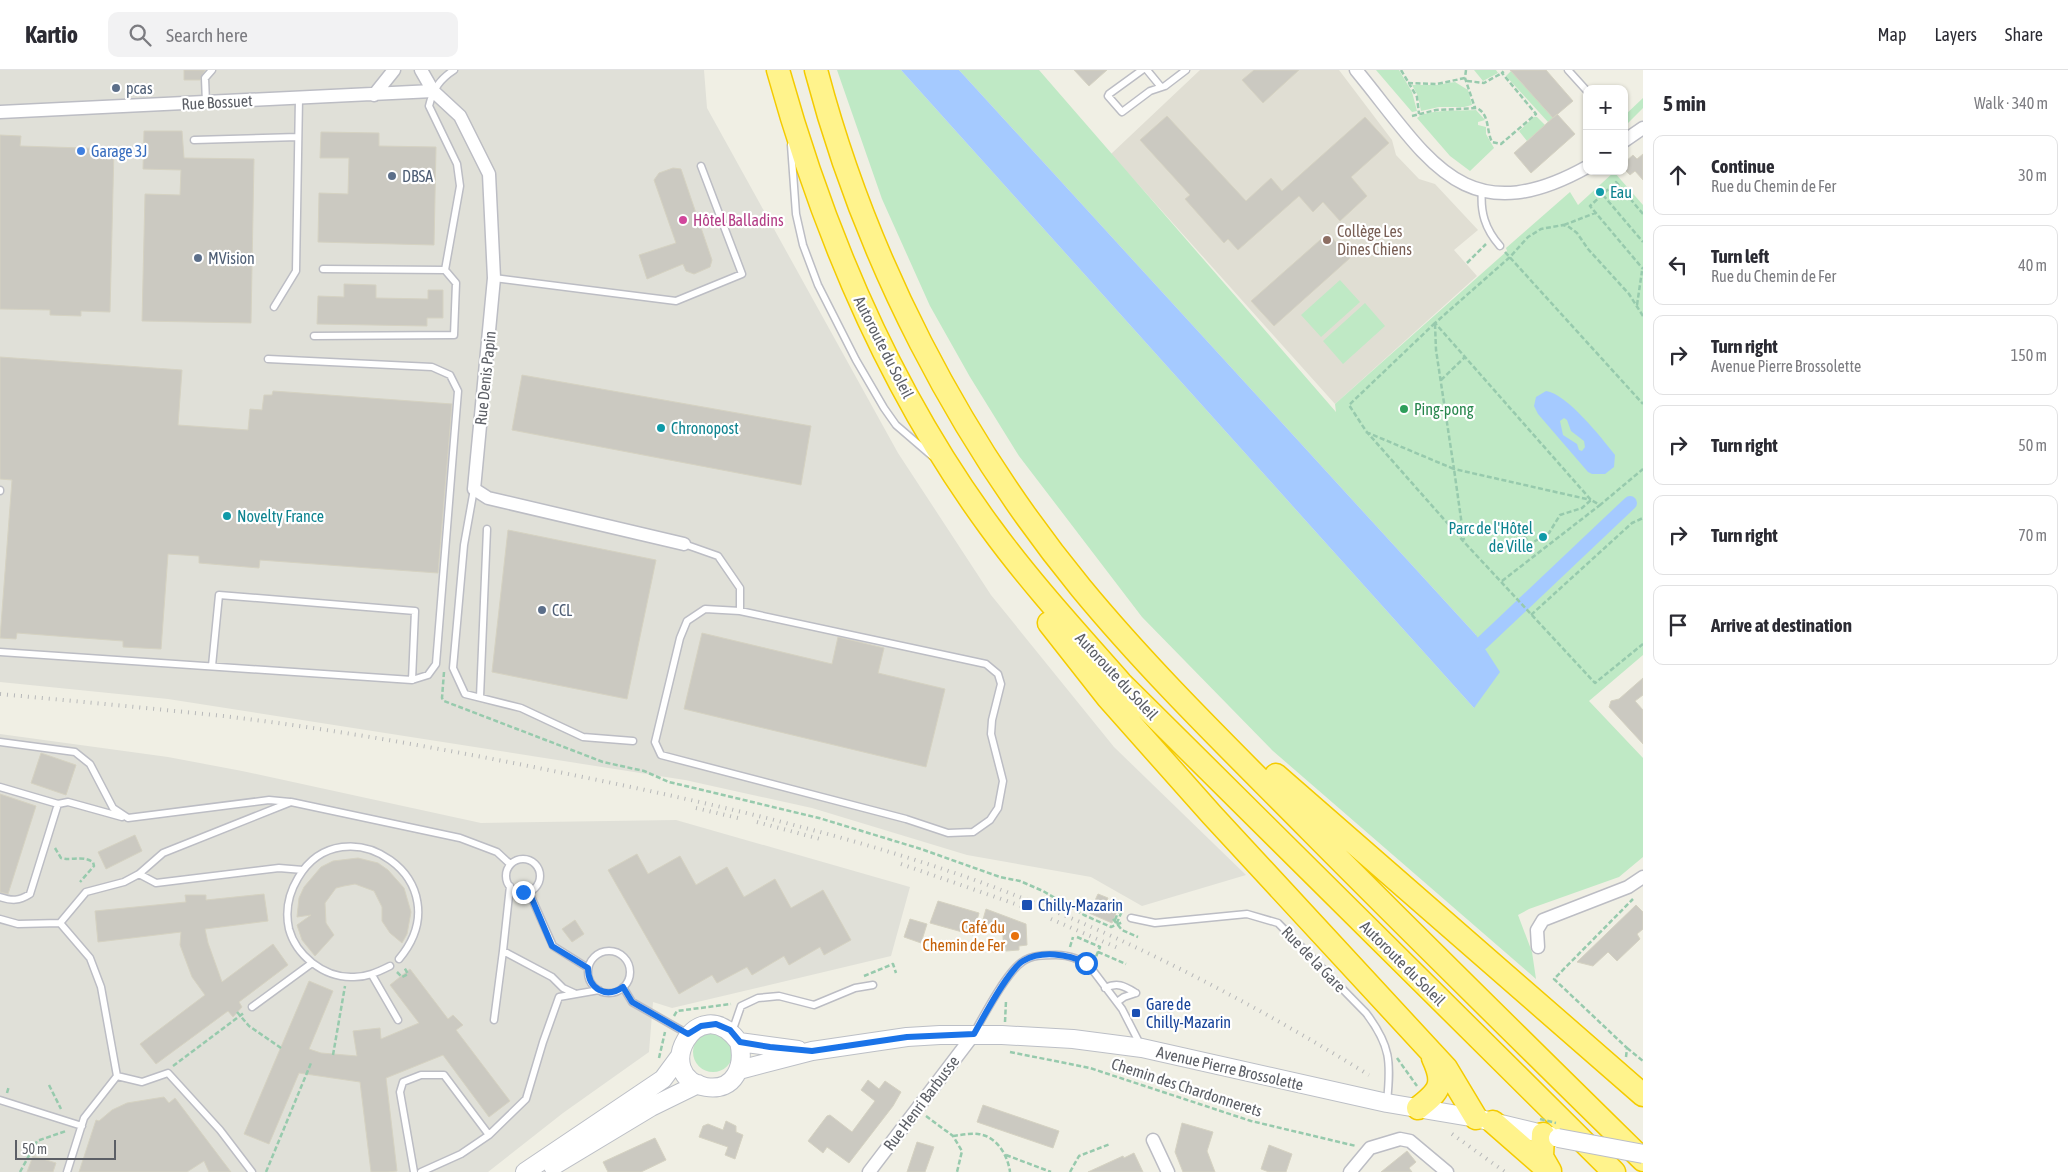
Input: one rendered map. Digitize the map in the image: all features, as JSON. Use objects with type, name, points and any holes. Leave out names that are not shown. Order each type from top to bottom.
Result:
[{"type":"highway","name":"Autoroute du Soleil","points":[[778,70],[788,109],[829,227],[865,311],[902,386],[955,475],[989,527],[1046,600],[1122,683],[1614,1172]]},
{"type":"highway","name":"Autoroute du Soleil","points":[[816,70],[823,100],[866,222],[923,345],[972,435],[1045,541],[1080,586],[1124,637],[1220,738],[1643,1160]]},
{"type":"highway","points":[[1046,600],[1048,621],[1108,698],[1212,816],[1446,1068],[1484,1120],[1550,1171]]},
{"type":"highway","points":[[1220,738],[1242,744],[1304,801],[1643,1095]]},
{"type":"highway","points":[[1418,1108],[1434,1096],[1440,1083],[1441,1074],[1431,1052]]},
{"type":"highway","points":[[1550,1136],[1541,1147],[1542,1157],[1550,1171]]},
{"type":"main road","name":"Avenue Pierre Brossolette","points":[[688,1034],[701,1026],[716,1024],[736,1037],[770,1047],[812,1051]]},
{"type":"main road","points":[[688,1034],[682,1044],[680,1056],[682,1069],[692,1081],[698,1084]]},
{"type":"main road","name":"Avenue Pierre Brossolette","points":[[548,1171],[651,1107],[698,1084],[712,1087],[725,1084],[740,1070],[812,1051],[907,1037],[974,1034],[1073,1039],[1142,1048],[1387,1103],[1484,1120],[1550,1136],[1643,1154]]},
{"type":"main road","points":[[736,1037],[743,1056],[740,1070]]},
{"type":"main road","points":[[525,1172],[663,1080],[680,1056]]},
{"type":"street","points":[[374,95],[394,70]]},
{"type":"street","name":"Rue Denis Papin","points":[[421,70],[433,91],[460,116],[489,174],[494,278],[474,489]]},
{"type":"street","points":[[1356,70],[1423,154],[1453,178],[1482,190],[1498,194],[1515,194],[1537,190],[1559,182],[1583,169]]},
{"type":"street","name":"Rue Bossuet","points":[[0,112],[433,91]]},
{"type":"street","points":[[1628,137],[1643,128]]},
{"type":"street","points":[[474,489],[488,498],[684,544]]},
{"type":"street","points":[[1538,947],[1537,930],[1543,920],[1635,883]]},
{"type":"street","name":"Rue Henri Barbusse","points":[[869,1172],[974,1034]]},
{"type":"street","points":[[1350,1172],[1370,1148],[1400,1139],[1410,1140],[1448,1172]]},
{"type":"street","points":[[1153,1140],[1168,1172]]},
{"type":"lane","points":[[206,103],[205,78],[212,70]]},
{"type":"lane","points":[[445,270],[460,186],[457,164],[429,106],[433,91],[444,76],[454,70]]},
{"type":"lane","points":[[1142,70],[1108,96],[1122,112],[1150,91],[1176,80],[1186,70]]},
{"type":"lane","points":[[1147,70],[1161,87]]},
{"type":"lane","points":[[1568,70],[1583,87]]},
{"type":"lane","points":[[274,308],[296,271],[299,98]]},
{"type":"lane","points":[[788,109],[796,214],[803,245],[818,285],[873,392],[896,425],[955,475]]},
{"type":"lane","points":[[194,140],[298,137]]},
{"type":"lane","points":[[494,278],[676,300],[742,274],[701,166]]},
{"type":"lane","points":[[1482,190],[1481,207],[1486,226],[1500,246]]},
{"type":"lane","points":[[314,336],[454,335],[456,283],[445,270],[322,269]]},
{"type":"lane","points":[[0,652],[412,680],[428,675],[436,664],[458,391],[450,375],[432,367],[268,359]]},
{"type":"lane","points":[[474,489],[464,545],[453,668],[466,694],[522,708],[583,737],[633,741]]},
{"type":"lane","points":[[480,697],[487,529]]},
{"type":"lane","points":[[684,544],[718,556],[740,588],[740,611]]},
{"type":"lane","points":[[212,666],[219,595],[415,611],[412,680]]},
{"type":"lane","points":[[705,609],[740,611],[986,664],[998,674],[1001,684],[992,720],[992,734],[1003,781],[998,808],[990,820],[974,832],[948,833],[906,819],[661,755],[655,742],[680,638],[687,621],[705,609]]},
{"type":"lane","points":[[0,742],[75,752],[90,764],[112,808],[128,818]]},
{"type":"lane","points":[[0,787],[58,804],[68,802],[128,818],[270,800],[291,802],[460,838],[497,852],[510,864]]},
{"type":"lane","points":[[0,918],[18,924],[60,923],[86,892],[124,882],[139,874],[163,853],[291,802]]},
{"type":"lane","points":[[0,896],[11,900],[22,900],[30,894],[58,804]]},
{"type":"lane","points":[[390,966],[372,975],[347,977],[330,973],[312,963],[298,948],[290,929],[288,908],[292,888],[303,870],[320,856],[340,848],[363,847],[384,854],[402,868],[414,887],[418,908],[416,930],[399,959]]},
{"type":"lane","points":[[494,1020],[510,886],[507,872],[510,864],[522,859],[528,859],[537,865],[540,870],[540,880],[534,889],[529,892],[518,891],[510,886]]},
{"type":"lane","points":[[139,874],[156,883],[279,868],[303,870]]},
{"type":"lane","points":[[529,892],[552,946],[588,968]]},
{"type":"lane","name":"Rue de la Gare","points":[[1131,918],[1155,924],[1247,914],[1278,923],[1378,1028],[1386,1044],[1387,1103]]},
{"type":"lane","points":[[60,923],[90,958],[101,987],[116,1076],[84,1118],[67,1172]]},
{"type":"lane","points":[[503,951],[552,977],[563,988],[574,993]]},
{"type":"lane","points":[[421,1172],[461,1154],[489,1135],[526,1099],[559,997],[599,990],[611,993],[623,987],[629,976],[629,969],[624,958],[618,954],[606,951],[600,953],[594,957],[588,968],[590,981],[599,990]]},
{"type":"lane","points":[[974,1034],[1007,980],[1022,961],[1038,956],[1066,955],[1086,963],[1117,1002],[1142,1048]]},
{"type":"lane","points":[[252,1007],[312,963]]},
{"type":"lane","points":[[372,975],[398,1020]]},
{"type":"lane","points":[[1105,988],[1114,984],[1122,985],[1136,993],[1124,997],[1117,1002]]},
{"type":"lane","points":[[736,1037],[741,1006],[758,998],[778,996],[814,1005],[855,988],[873,985]]},
{"type":"lane","points":[[623,987],[632,1002],[688,1034]]},
{"type":"lane","points":[[116,1076],[142,1082],[168,1073],[220,1130],[252,1172]]},
{"type":"lane","points":[[414,1172],[400,1092],[404,1082],[422,1075],[444,1075],[489,1135]]},
{"type":"lane","points":[[0,1100],[82,1126]]},
{"type":"path","points":[[1401,70],[1417,97],[1419,114]]},
{"type":"path","points":[[1466,70],[1466,79],[1476,108]]},
{"type":"path","points":[[1408,83],[1437,84],[1466,79],[1484,83],[1505,70]]},
{"type":"path","points":[[1412,116],[1436,110],[1476,108],[1482,110],[1486,117],[1488,133],[1492,142],[1497,144],[1507,140],[1536,114],[1502,73]]},
{"type":"path","points":[[1637,307],[1642,270],[1590,206],[1616,182],[1643,214]]},
{"type":"path","points":[[1603,195],[1643,242]]},
{"type":"path","points":[[1595,213],[1563,225],[1541,229],[1528,237],[1510,257],[1435,323],[1349,405],[1366,431],[1464,542],[1595,683],[1643,644]]},
{"type":"path","points":[[1563,225],[1577,233],[1588,249],[1616,278],[1643,316]]},
{"type":"path","points":[[1467,263],[1493,238]]},
{"type":"path","points":[[1500,246],[1643,404]]},
{"type":"path","points":[[1435,323],[1591,500]]},
{"type":"path","points":[[1435,323],[1441,380],[1464,542]]},
{"type":"path","points":[[1441,380],[1465,357]]},
{"type":"path","points":[[1366,431],[1454,469],[1591,500],[1600,505]]},
{"type":"path","points":[[1502,581],[1643,469]]},
{"type":"path","points":[[1524,536],[1530,544],[1549,533],[1560,515],[1582,508],[1591,500]]},
{"type":"path","points":[[1531,615],[1632,523],[1643,518]]},
{"type":"path","points":[[444,701],[603,762],[644,771],[669,782],[828,821],[921,849],[1000,877],[1020,881],[1052,896],[1084,915],[1111,927],[1118,925]]},
{"type":"path","points":[[55,845],[56,853],[61,858],[67,860],[82,857],[93,862],[94,866],[80,882]]},
{"type":"path","points":[[1635,883],[1634,898],[1554,979],[1643,1061]]},
{"type":"path","points":[[1118,925],[1122,911],[1119,910],[1114,920],[1118,925],[1138,937]]},
{"type":"path","points":[[1070,947],[1073,937]]},
{"type":"path","points":[[1077,937],[1100,947],[1094,960]]},
{"type":"path","points":[[1098,952],[1126,964]]},
{"type":"path","points":[[390,966],[402,977],[408,974],[399,959]]},
{"type":"path","points":[[333,1055],[347,977]]},
{"type":"path","points":[[1004,1024],[1006,1001]]},
{"type":"path","points":[[168,1073],[177,1061],[252,1007]]},
{"type":"path","points":[[237,1012],[248,1026],[281,1048]]},
{"type":"path","points":[[1627,1048],[1626,1057],[1632,1062]]},
{"type":"path","name":"Chemin des Chardonnerets","points":[[1008,1051],[1090,1068],[1251,1121],[1358,1147]]},
{"type":"path","points":[[266,1172],[311,1063]]},
{"type":"path","points":[[48,1085],[68,1122]]},
{"type":"path","points":[[917,1109],[953,1136],[962,1151],[957,1172]]},
{"type":"path","points":[[20,1172],[37,1141],[82,1126]]},
{"type":"path","points":[[953,1136],[978,1134],[991,1138],[1006,1155],[1051,1172]]},
{"type":"path","points":[[1070,1172],[1079,1156],[1110,1144]]},
{"type":"path","points":[[1006,1155],[1010,1172]]},
{"type":"shaded area","points":[[0,70],[704,70],[707,108],[898,453],[991,595],[1114,747],[1246,875],[1142,906],[1091,877],[967,855],[812,808],[685,780],[168,699],[0,682]]},
{"type":"shaded area","name":"Collège Les Dines Chiens","points":[[1200,70],[1339,70],[1392,140],[1396,155],[1419,179],[1435,184],[1478,230],[1454,250],[1477,276],[1335,404],[1111,154]]},
{"type":"shaded area","points":[[0,734],[168,757],[242,771],[481,823],[676,820],[910,887],[891,956],[672,1008],[653,1002],[649,1052],[563,1113],[488,1172],[0,1172]]},
{"type":"green space","points":[[837,70],[901,70],[1474,708],[1476,635],[959,70],[1039,70],[1336,412],[1335,404],[1507,251],[1506,248],[1570,192],[1578,205],[1611,175],[1617,175],[1643,205],[1643,655],[1589,701],[1643,758],[1643,857],[1619,877],[1529,909],[1518,915],[1532,952],[1536,979],[1273,751],[1142,617],[1019,456],[970,377],[930,306],[882,199]]},
{"type":"green space","points":[[1376,70],[1399,70],[1412,92],[1417,111],[1412,112]]},
{"type":"green space","points":[[1474,70],[1496,70],[1498,73],[1483,81]]},
{"type":"green space","points":[[1511,71],[1553,118],[1548,122],[1506,76]]},
{"type":"green space","points":[[1455,82],[1468,90],[1472,105],[1464,107],[1439,107],[1421,111],[1418,96],[1412,85],[1436,85]]},
{"type":"green space","points":[[1643,98],[1643,108],[1628,123],[1628,112]]},
{"type":"green space","points":[[1476,110],[1485,120],[1478,122],[1478,125],[1486,127],[1486,134],[1494,148],[1470,171],[1450,156],[1417,118],[1428,113]]},
{"type":"green space","points":[[1534,117],[1537,117],[1545,125],[1527,141],[1519,131]]},
{"type":"green space","points":[[1340,280],[1360,302],[1321,337],[1301,315]]},
{"type":"green space","points":[[1365,303],[1385,326],[1343,364],[1323,341]]},
{"type":"green space","points":[[713,1032],[727,1038],[733,1052],[727,1066],[713,1072],[699,1066],[693,1052],[699,1038]]},
{"type":"water","points":[[901,70],[959,70],[1476,635],[1500,672],[1474,708]]},
{"type":"water","points":[[1546,391],[1564,400],[1573,408],[1593,428],[1615,455],[1614,467],[1605,474],[1592,474],[1588,472],[1538,414],[1534,406],[1536,397]],"holes":[[[1564,418],[1567,420],[1571,431],[1584,441],[1585,447],[1582,451],[1579,450],[1577,444],[1563,435],[1560,421]]]},
{"type":"building","points":[[184,70],[205,70],[200,80],[184,80]]},
{"type":"building","points":[[1074,70],[1107,70],[1089,86]]},
{"type":"building","points":[[1254,70],[1299,70],[1263,103],[1242,80]]},
{"type":"building","points":[[1510,70],[1546,70],[1573,101],[1553,118]]},
{"type":"building","points":[[1557,114],[1575,134],[1531,173],[1514,153]]},
{"type":"building","points":[[1167,116],[1246,201],[1271,178],[1282,191],[1365,117],[1389,143],[1351,177],[1367,196],[1340,221],[1323,202],[1313,212],[1299,196],[1238,250],[1228,239],[1224,243],[1185,199],[1190,195],[1140,140]]},
{"type":"building","name":"MVision","points":[[144,131],[182,131],[184,158],[254,159],[251,323],[142,321],[145,194],[180,195],[181,170],[143,169]]},
{"type":"building","name":"DBSA","points":[[321,132],[379,133],[379,146],[436,147],[434,245],[318,242],[319,193],[348,194],[349,158],[320,158]]},
{"type":"building","points":[[0,135],[21,136],[20,146],[114,149],[110,312],[81,311],[81,316],[50,315],[50,310],[0,309]]},
{"type":"building","points":[[1643,154],[1643,180],[1635,171],[1630,175],[1628,173],[1628,159],[1633,155],[1637,159]]},
{"type":"building","name":"Hôtel Balladins","points":[[673,168],[681,169],[712,260],[710,267],[694,274],[686,271],[683,264],[647,279],[639,255],[676,243],[654,180],[659,173]]},
{"type":"building","points":[[1328,233],[1350,258],[1274,326],[1251,301]]},
{"type":"building","points":[[344,284],[376,285],[376,298],[428,299],[428,290],[443,290],[443,318],[427,318],[427,326],[317,324],[318,296],[344,297]]},
{"type":"building","name":"Novelty France","points":[[0,357],[182,370],[178,425],[248,430],[250,409],[262,410],[264,395],[272,395],[273,391],[452,404],[438,573],[260,560],[259,568],[199,563],[199,556],[168,554],[161,649],[123,647],[123,641],[17,633],[16,639],[0,638],[12,480],[0,479]]},
{"type":"building","name":"Chronopost","points":[[522,375],[811,426],[801,485],[512,430]]},
{"type":"building","points":[[508,530],[656,560],[627,699],[492,672]]},
{"type":"building","points":[[702,633],[832,664],[838,637],[884,648],[878,673],[945,689],[926,767],[684,709]]},
{"type":"building","points":[[1643,678],[1643,695],[1635,701],[1643,710],[1643,744],[1609,707],[1611,701],[1619,699]]},
{"type":"building","points":[[41,753],[76,765],[66,795],[31,783]]},
{"type":"building","points":[[0,794],[36,806],[8,894],[0,892]]},
{"type":"building","points":[[135,835],[142,851],[106,869],[98,852]]},
{"type":"building","points":[[637,854],[648,874],[680,856],[696,885],[727,867],[744,897],[775,879],[791,908],[823,890],[851,940],[824,955],[820,947],[789,965],[784,956],[752,975],[747,967],[717,983],[712,975],[679,994],[608,870]]},
{"type":"building","points":[[358,858],[378,863],[388,870],[404,888],[411,912],[407,934],[402,943],[390,933],[382,921],[382,907],[374,891],[355,884],[344,886],[336,888],[325,903],[326,923],[334,935],[315,956],[302,940],[297,925],[311,915],[297,917],[299,898],[304,887],[321,867],[333,861]]},
{"type":"building","points":[[264,894],[268,921],[205,929],[208,943],[222,982],[273,944],[288,965],[239,1002],[242,1007],[233,1017],[228,1011],[156,1064],[140,1044],[205,995],[192,977],[180,945],[181,932],[98,942],[95,911],[186,902],[185,895],[206,895],[206,900]]},
{"type":"building","points":[[1098,894],[1108,898],[1106,903],[1118,908],[1112,923],[1089,913]]},
{"type":"building","points":[[938,901],[979,913],[973,935],[930,923]]},
{"type":"building","points":[[1636,905],[1643,912],[1643,929],[1637,934],[1640,939],[1617,961],[1608,952],[1593,966],[1577,962]]},
{"type":"building","name":"Café du Chemin de Fer","points":[[986,909],[1026,924],[1027,945],[1019,946],[1019,950],[1006,951],[1006,947],[1003,947],[1003,932],[982,923]]},
{"type":"building","points":[[910,919],[927,924],[921,943],[904,937]]},
{"type":"building","points":[[575,920],[584,934],[572,942],[562,929]]},
{"type":"building","points":[[410,969],[448,1019],[453,1015],[463,1025],[456,1030],[510,1101],[489,1117],[443,1055],[386,1078],[397,1171],[371,1172],[360,1082],[299,1073],[269,1144],[244,1134],[309,981],[333,991],[309,1049],[321,1053],[357,1056],[353,1031],[380,1028],[381,1039],[419,1023],[390,985]]},
{"type":"building","points":[[868,1080],[879,1089],[885,1081],[901,1092],[893,1106],[849,1163],[827,1147],[823,1153],[808,1141],[827,1116],[830,1115],[852,1132],[875,1101],[861,1090]]},
{"type":"building","points":[[164,1097],[169,1103],[175,1098],[231,1172],[209,1172],[204,1161],[187,1172],[79,1172],[96,1120],[99,1121],[112,1110],[127,1103]]},
{"type":"building","points":[[983,1105],[1059,1131],[1053,1148],[977,1122]]},
{"type":"building","points":[[726,1121],[736,1126],[736,1132],[743,1135],[735,1159],[725,1155],[728,1147],[699,1137],[703,1126],[708,1124],[723,1130]]},
{"type":"building","points":[[1182,1123],[1213,1132],[1207,1151],[1215,1172],[1183,1172],[1175,1152]]},
{"type":"building","points":[[655,1138],[666,1160],[641,1172],[608,1172],[603,1162]]},
{"type":"building","points":[[917,1142],[934,1147],[925,1172],[907,1172]]},
{"type":"building","points":[[1269,1145],[1292,1154],[1286,1172],[1269,1172],[1261,1169]]},
{"type":"building","points":[[1407,1151],[1416,1162],[1409,1168],[1412,1172],[1381,1172]]},
{"type":"building","points":[[1134,1153],[1143,1172],[1088,1172],[1123,1156],[1124,1158]]},
{"type":"building","points":[[33,1156],[56,1163],[53,1172],[27,1172]]},
{"type":"waterway","points":[[1482,643],[1630,503]]},
{"type":"railway","points":[[0,694],[223,716],[401,742],[628,786],[824,833],[969,878],[1073,919],[1174,966],[1224,992],[1273,1018],[1369,1075]]},
{"type":"railway","points":[[696,808],[738,818]]},
{"type":"railway","points":[[757,822],[820,839]]},
{"type":"railway","points":[[901,864],[1024,907]]},
{"type":"railway","points":[[1051,919],[1118,948]]},
{"type":"railway","points":[[1452,1134],[1505,1172]]},
{"type":"place","name":"pcas","points":[[116,88]]},
{"type":"place","name":"Garage 3J","points":[[81,151]]},
{"type":"place","name":"DBSA","points":[[392,176]]},
{"type":"place","name":"Eau","points":[[1600,192]]},
{"type":"place","name":"Hôtel Balladins","points":[[683,220]]},
{"type":"place","name":"Collège Les Dines Chiens","points":[[1327,240]]},
{"type":"place","name":"MVision","points":[[198,258]]},
{"type":"place","name":"Ping-pong","points":[[1404,409]]},
{"type":"place","name":"Chronopost","points":[[661,428]]},
{"type":"place","name":"Novelty France","points":[[227,516]]},
{"type":"place","name":"Parc de l'Hôtel de Ville","points":[[1543,537]]},
{"type":"place","name":"CCL","points":[[542,610]]},
{"type":"place","name":"Chilly-Mazarin","points":[[1027,905]]},
{"type":"place","name":"Café du Chemin de Fer","points":[[1015,936]]},
{"type":"place","name":"Gare de Chilly-Mazarin","points":[[1136,1013]]},
{"type":"route","points":[[523,892],[529,892],[552,946],[588,968],[590,981],[599,990],[611,993],[623,987],[632,1002],[688,1034],[701,1026],[716,1024],[730,1030],[740,1042],[770,1047],[812,1051],[907,1037],[974,1034],[993,1000],[1022,961],[1038,956],[1066,955],[1086,963]]}]
